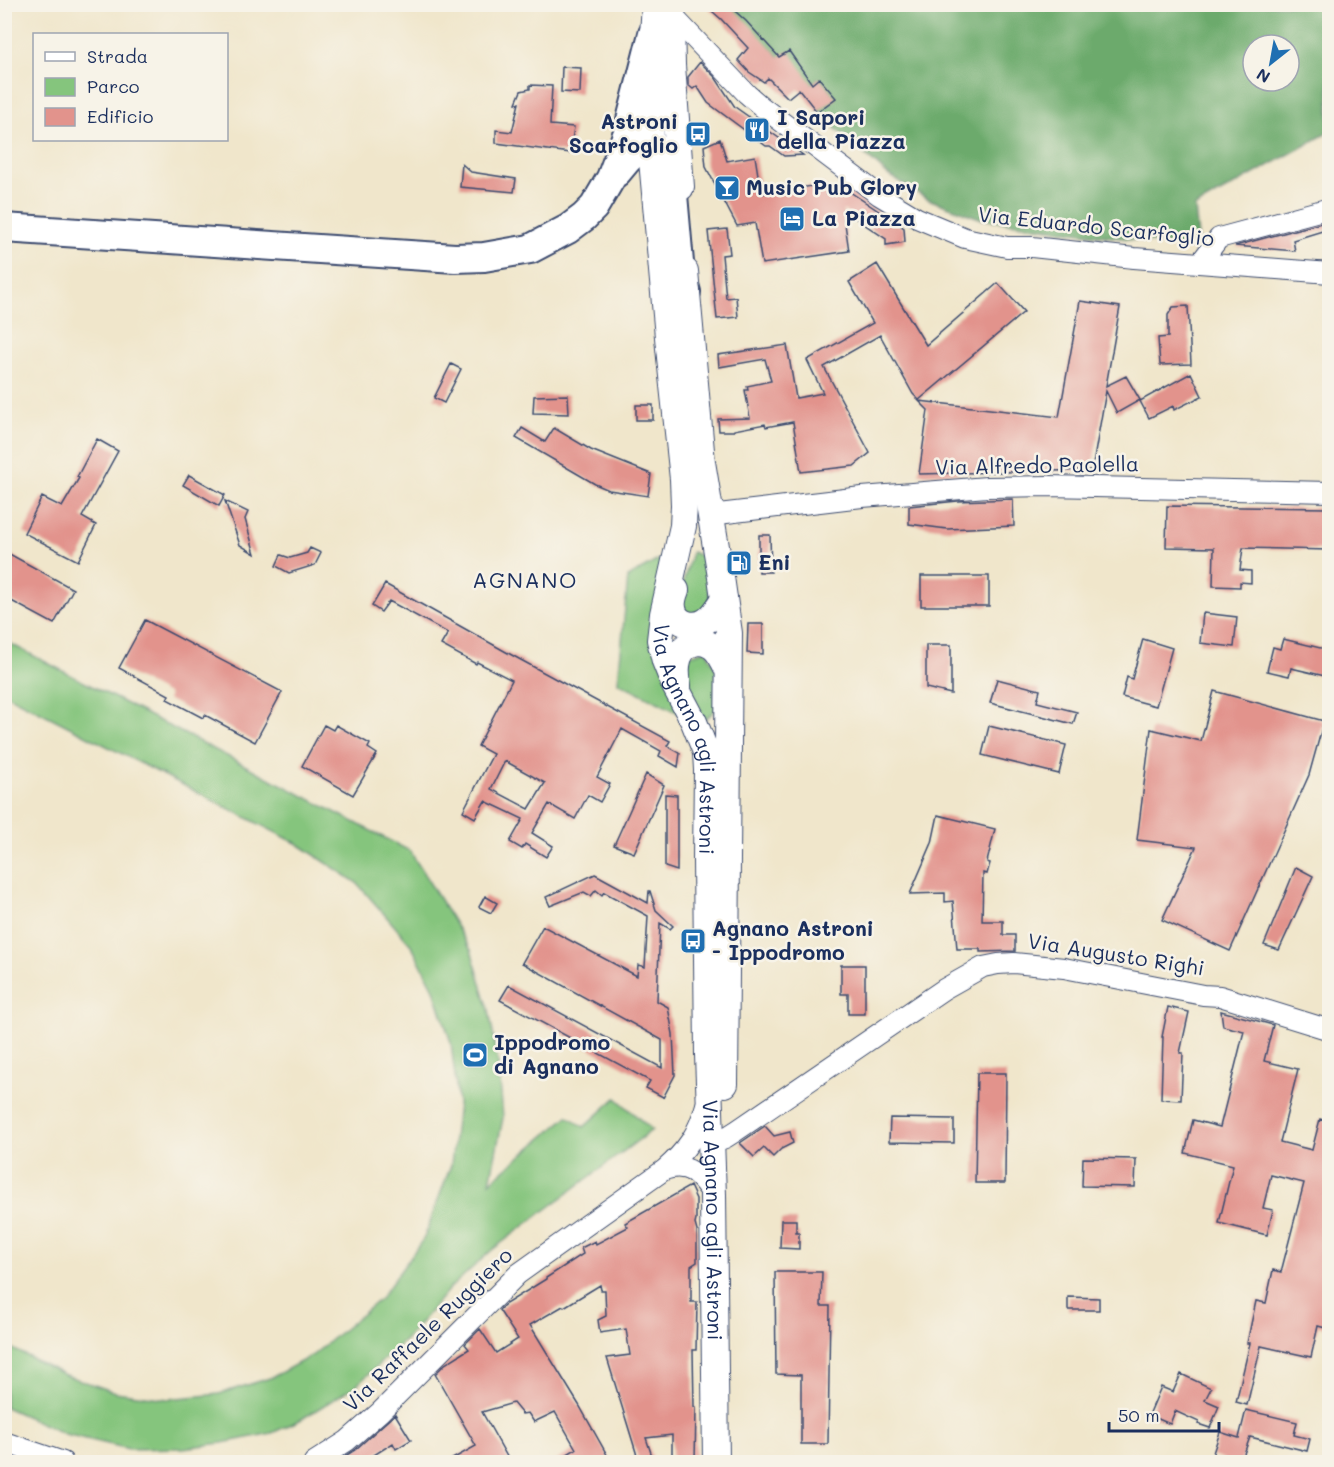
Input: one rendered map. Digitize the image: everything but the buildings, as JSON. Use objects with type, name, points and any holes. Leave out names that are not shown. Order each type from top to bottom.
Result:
[{"type":"highway","points":[[4,228],[455,258],[484,257],[530,249],[568,229],[584,217],[594,207],[611,178],[628,132],[660,15]]},
{"type":"highway","points":[[611,178],[636,151],[643,147],[651,146],[662,151],[668,158],[680,274],[686,292]]},
{"type":"main road","name":"Via Agnano agli Astroni","points":[[660,15],[672,65],[680,164],[686,292],[702,462],[729,633],[718,1140],[727,1462]]},
{"type":"main road","name":"Via Agnano agli Astroni","points":[[660,15],[650,80],[651,146],[683,479],[683,526],[663,614],[660,640],[665,661],[706,752],[709,1091],[718,1140],[713,1195],[716,1462]]},
{"type":"main road","points":[[719,564],[705,550],[698,547],[679,548],[680,572],[673,609],[676,616],[686,624],[693,626],[709,620],[724,599]]},
{"type":"main road","points":[[680,697],[677,677],[678,659],[686,645],[694,642],[710,644],[728,670]]},
{"type":"main road","points":[[694,722],[702,726],[712,725],[728,697]]},
{"type":"street","name":"Via Eduardo Scarfoglio","points":[[660,15],[705,49],[762,107],[879,195],[917,218],[965,238],[1007,247],[1032,247],[1134,258],[1329,273]]},
{"type":"street","points":[[672,65],[681,49],[690,46],[705,49]]},
{"type":"street","points":[[1200,263],[1218,238],[1329,208]]},
{"type":"street","name":"Via Alfredo Paolella","points":[[710,515],[862,497],[987,486],[1329,492]]},
{"type":"street","name":"Via Augusto Righi","points":[[718,1140],[786,1098],[944,989],[983,967],[998,964],[1014,963],[1064,968],[1220,996],[1329,1030]]},
{"type":"street","name":"Via Raffaele Ruggiero","points":[[314,1462],[347,1441],[380,1412],[518,1274],[664,1170],[681,1155],[697,1131],[709,1091]]},
{"type":"street","points":[[664,1170],[674,1166],[689,1170],[713,1195]]},
{"type":"street","points":[[4,1442],[63,1462]]},
{"type":"green space","points":[[727,5],[1329,5],[1329,132],[1195,207],[1199,248],[982,219],[928,199],[888,175],[817,112],[835,98],[819,78],[812,84],[779,57]]},
{"type":"green space","points":[[692,552],[705,558],[710,601],[707,610],[690,618],[678,600]]},
{"type":"green space","points":[[667,555],[655,615],[681,714],[618,682],[628,577]]},
{"type":"green space","name":"Ippodromo di Agnano","points":[[5,641],[410,851],[471,950],[489,1010],[499,1068],[503,1118],[490,1182],[568,1116],[584,1127],[616,1098],[652,1130],[492,1250],[449,1289],[409,1336],[357,1385],[300,1420],[272,1433],[183,1448],[129,1449],[65,1434],[5,1407],[5,1345],[65,1375],[115,1392],[168,1399],[219,1394],[273,1377],[313,1355],[381,1298],[424,1238],[451,1165],[458,1103],[451,1043],[434,989],[411,945],[357,883],[298,844],[5,694]]},
{"type":"green space","points":[[706,650],[716,669],[715,710],[703,722],[685,669],[687,656]]},
{"type":"place","name":"I Sapori della Piazza","points":[[757,130]]},
{"type":"place","name":"Astroni Scarfoglio","points":[[698,134]]},
{"type":"place","name":"Music Pub Glory","points":[[727,188]]},
{"type":"place","name":"La Piazza","points":[[792,219]]},
{"type":"place","name":"Eni","points":[[739,563]]},
{"type":"place","name":"Agnano Astroni - Ippodromo","points":[[693,941]]},
{"type":"place","name":"Ippodromo di Agnano","points":[[475,1055]]},
{"type":"district","name":"AGNANO","points":[[525,580]]}]
